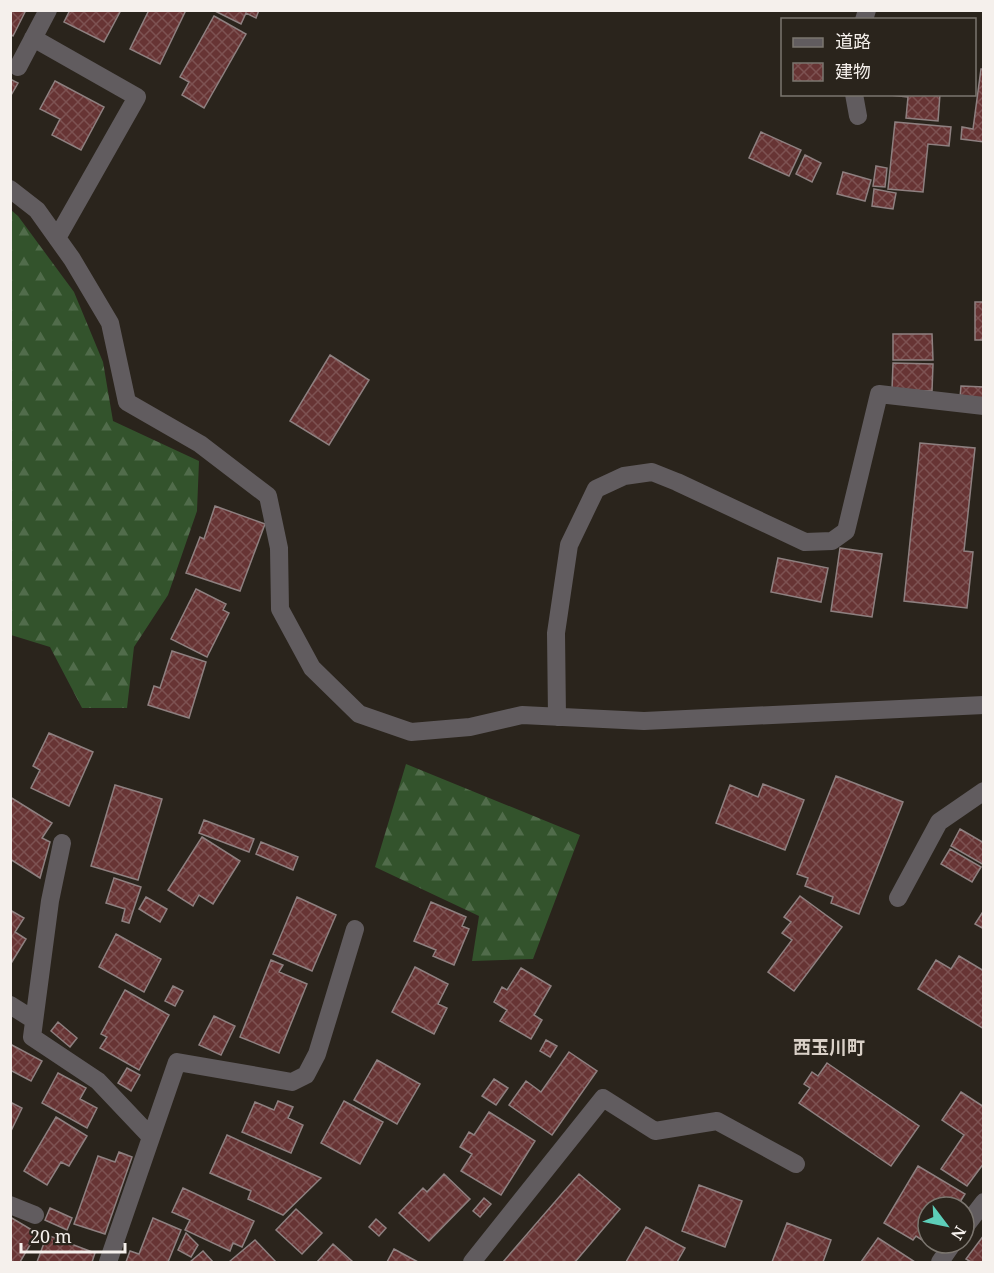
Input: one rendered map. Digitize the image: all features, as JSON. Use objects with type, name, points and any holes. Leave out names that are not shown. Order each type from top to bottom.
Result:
[{"type":"street","points":[[18,67],[48,10]]},
{"type":"street","points":[[33,39],[137,97],[57,238]]},
{"type":"street","points":[[854,96],[858,116]]},
{"type":"street","points":[[10,189],[37,210],[72,259],[110,323],[127,402],[200,444],[268,496],[279,548],[280,609],[312,668],[359,714],[411,732],[470,727],[522,715],[644,721],[984,705]]},
{"type":"street","points":[[557,717],[556,633],[569,545],[596,489],[624,476],[652,472],[805,542],[832,541],[846,531],[879,394],[984,406]]},
{"type":"street","points":[[898,898],[939,822],[984,791]]},
{"type":"street","points":[[62,843],[50,901],[32,1037],[98,1081],[151,1137]]},
{"type":"street","points":[[108,1263],[177,1062],[292,1082],[306,1075],[317,1054],[355,929]]},
{"type":"street","points":[[10,1005],[34,1020]]},
{"type":"street","points":[[472,1263],[603,1098],[655,1131],[717,1121],[796,1164]]},
{"type":"street","points":[[10,1205],[35,1215]]},
{"type":"green space","points":[[11,210],[18,216],[74,292],[103,362],[113,421],[199,461],[197,511],[168,595],[134,647],[127,708],[82,708],[50,647],[11,635]]},
{"type":"green space","points":[[406,764],[580,835],[533,959],[472,961],[479,916],[375,867]]},
{"type":"building","points":[[10,10],[26,10],[13,36],[10,34]]},
{"type":"building","points":[[70,10],[121,10],[104,42],[64,22]]},
{"type":"building","points":[[149,10],[186,10],[160,64],[130,49]]},
{"type":"building","points":[[259,10],[256,18],[246,13],[241,24],[215,11]]},
{"type":"building","points":[[214,16],[246,34],[204,108],[182,95],[189,82],[180,77]]},
{"type":"building","points":[[981,69],[984,69],[984,142],[961,139],[962,127],[973,129]]},
{"type":"building","points":[[10,79],[18,83],[10,97]]},
{"type":"building","points":[[55,81],[104,107],[81,150],[52,135],[60,119],[40,109]]},
{"type":"building","points":[[899,96],[940,96],[938,121],[906,118],[908,97]]},
{"type":"building","points":[[895,122],[951,127],[949,146],[928,144],[923,192],[888,189]]},
{"type":"building","points":[[761,132],[801,150],[789,176],[749,158]]},
{"type":"building","points":[[805,155],[821,163],[812,182],[796,174]]},
{"type":"building","points":[[876,166],[887,168],[885,187],[873,186]]},
{"type":"building","points":[[843,172],[871,180],[865,201],[837,194]]},
{"type":"building","points":[[874,189],[896,193],[893,209],[872,206]]},
{"type":"building","points":[[975,302],[984,302],[984,340],[975,340]]},
{"type":"building","points":[[893,334],[932,334],[933,360],[893,360]]},
{"type":"building","points":[[330,355],[369,380],[329,445],[290,421]]},
{"type":"building","points":[[893,363],[933,364],[932,391],[892,390]]},
{"type":"building","points":[[961,386],[984,387],[984,399],[960,398]]},
{"type":"building","points":[[920,443],[975,448],[964,551],[973,552],[967,608],[904,601]]},
{"type":"building","points":[[215,506],[265,524],[240,591],[186,573],[200,537],[204,539]]},
{"type":"building","points":[[840,548],[882,554],[872,617],[831,611]]},
{"type":"building","points":[[778,558],[828,568],[821,602],[771,592]]},
{"type":"building","points":[[196,589],[226,604],[223,610],[229,613],[207,657],[171,639]]},
{"type":"building","points":[[172,651],[206,662],[189,718],[148,705],[154,686],[160,688]]},
{"type":"building","points":[[49,733],[93,752],[69,806],[31,788],[40,770],[33,766]]},
{"type":"building","points":[[836,776],[903,802],[859,914],[831,903],[833,897],[805,886],[808,878],[797,874]]},
{"type":"building","points":[[763,784],[804,800],[785,850],[716,823],[730,785],[758,797]]},
{"type":"building","points":[[115,785],[162,799],[138,880],[91,866]]},
{"type":"building","points":[[10,797],[52,823],[42,838],[50,842],[40,878],[10,859]]},
{"type":"building","points":[[204,820],[254,839],[249,852],[199,833]]},
{"type":"building","points":[[960,829],[984,843],[984,865],[951,846]]},
{"type":"building","points":[[202,837],[240,861],[213,904],[199,895],[193,906],[168,890]]},
{"type":"building","points":[[261,842],[298,857],[293,870],[256,854]]},
{"type":"building","points":[[950,849],[981,867],[972,882],[941,864]]},
{"type":"building","points":[[114,878],[141,887],[129,923],[122,921],[125,909],[106,903]]},
{"type":"building","points":[[800,896],[842,927],[794,991],[768,972],[792,940],[782,933],[791,922],[784,917]]},
{"type":"building","points":[[146,897],[167,909],[160,922],[139,909]]},
{"type":"building","points":[[297,897],[336,915],[312,971],[273,954]]},
{"type":"building","points":[[431,902],[466,917],[462,926],[469,929],[454,965],[433,956],[436,950],[414,941]]},
{"type":"building","points":[[10,910],[24,918],[15,932],[26,939],[10,965]]},
{"type":"building","points":[[984,910],[984,929],[975,924]]},
{"type":"building","points":[[116,934],[161,959],[144,992],[99,967]]},
{"type":"building","points":[[959,956],[984,971],[984,1029],[918,989],[936,960],[951,969]]},
{"type":"building","points":[[271,960],[283,965],[279,972],[307,984],[279,1053],[240,1037]]},
{"type":"building","points":[[415,967],[448,984],[438,1004],[447,1008],[434,1034],[392,1012]]},
{"type":"building","points":[[521,968],[551,986],[534,1015],[542,1020],[531,1039],[500,1021],[507,1010],[494,1002],[502,987],[507,990]]},
{"type":"building","points":[[173,986],[183,991],[175,1006],[165,1001]]},
{"type":"building","points":[[125,990],[169,1015],[139,1070],[100,1048],[107,1037],[101,1034]]},
{"type":"building","points":[[214,1016],[235,1026],[221,1055],[199,1045]]},
{"type":"building","points":[[58,1022],[77,1038],[70,1047],[51,1031]]},
{"type":"building","points":[[546,1040],[557,1046],[550,1057],[540,1051]]},
{"type":"building","points":[[10,1044],[42,1061],[31,1081],[10,1070]]},
{"type":"building","points":[[569,1052],[597,1071],[552,1135],[509,1105],[526,1081],[541,1092]]},
{"type":"building","points":[[377,1060],[420,1084],[397,1124],[354,1100]]},
{"type":"building","points":[[827,1063],[919,1126],[891,1166],[799,1103],[810,1088],[804,1084],[812,1072],[818,1076]]},
{"type":"building","points":[[127,1068],[140,1075],[131,1091],[118,1083]]},
{"type":"building","points":[[58,1073],[86,1088],[80,1099],[97,1108],[87,1128],[42,1103]]},
{"type":"building","points":[[494,1079],[508,1088],[496,1105],[482,1096]]},
{"type":"building","points":[[961,1092],[984,1107],[984,1163],[967,1186],[941,1169],[964,1135],[942,1120]]},
{"type":"building","points":[[278,1101],[293,1107],[288,1118],[303,1125],[291,1153],[242,1132],[255,1102],[274,1110]]},
{"type":"building","points":[[344,1101],[383,1122],[360,1164],[321,1143]]},
{"type":"building","points":[[10,1102],[22,1108],[10,1133]]},
{"type":"building","points":[[489,1112],[535,1141],[501,1195],[461,1171],[472,1154],[460,1147],[469,1132],[474,1135]]},
{"type":"building","points":[[56,1117],[87,1136],[69,1166],[61,1162],[47,1185],[24,1171]]},
{"type":"building","points":[[227,1135],[321,1178],[283,1215],[248,1199],[251,1191],[210,1173]]},
{"type":"building","points":[[119,1152],[132,1157],[105,1234],[74,1224],[98,1156],[115,1162]]},
{"type":"building","points":[[918,1166],[965,1194],[916,1195],[916,1236],[913,1240],[884,1223]]},
{"type":"building","points":[[444,1174],[470,1199],[429,1241],[399,1213],[423,1188],[427,1192]]},
{"type":"building","points":[[579,1174],[620,1209],[575,1262],[503,1262]]},
{"type":"building","points":[[699,1185],[742,1201],[725,1247],[682,1231]]},
{"type":"building","points":[[183,1188],[254,1221],[242,1247],[233,1243],[230,1251],[185,1230],[190,1220],[172,1212]]},
{"type":"building","points":[[484,1198],[491,1204],[480,1217],[473,1211]]},
{"type":"building","points":[[50,1208],[72,1218],[67,1230],[45,1220]]},
{"type":"building","points":[[296,1209],[322,1233],[302,1254],[276,1230]]},
{"type":"building","points":[[10,1217],[37,1233],[20,1262],[10,1262]]},
{"type":"building","points":[[153,1218],[181,1230],[168,1262],[126,1262],[130,1251],[139,1254]]},
{"type":"building","points":[[376,1219],[386,1228],[379,1236],[369,1227]]},
{"type":"building","points":[[787,1223],[831,1240],[823,1262],[772,1262]]},
{"type":"building","points":[[646,1227],[685,1248],[677,1262],[626,1262]]},
{"type":"building","points":[[186,1233],[198,1245],[191,1257],[178,1250]]},
{"type":"building","points":[[47,1235],[95,1253],[92,1262],[37,1262]]},
{"type":"building","points":[[984,1235],[984,1262],[971,1262],[966,1259],[969,1255],[976,1255],[976,1246]]},
{"type":"building","points":[[878,1238],[915,1262],[861,1262]]},
{"type":"building","points":[[255,1240],[276,1262],[229,1262]]},
{"type":"building","points":[[333,1244],[353,1262],[317,1262]]},
{"type":"building","points":[[394,1249],[418,1262],[387,1262]]},
{"type":"building","points":[[203,1251],[213,1262],[190,1262]]},
{"type":"district","name":"西玉川町","points":[[829,1048]]}]
